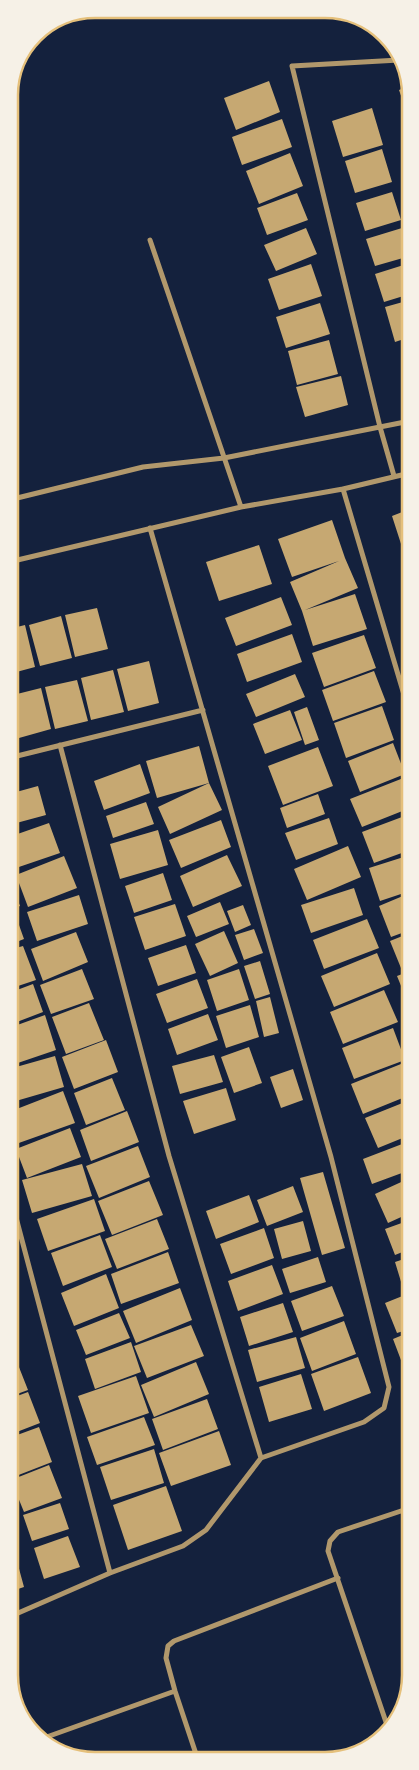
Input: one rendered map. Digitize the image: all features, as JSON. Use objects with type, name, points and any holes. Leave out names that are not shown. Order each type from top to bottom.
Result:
[{"type":"street","points":[[394,60],[292,66],[380,427],[394,476]]},
{"type":"street","points":[[150,240],[241,507]]},
{"type":"street","points":[[18,498],[143,467],[224,458],[402,423]]},
{"type":"street","points":[[18,560],[241,507],[343,489],[402,475]]},
{"type":"street","points":[[343,489],[402,687]]},
{"type":"street","points":[[18,1613],[110,1573],[183,1546],[206,1530],[261,1458],[364,1422],[384,1408],[389,1387],[331,1157],[150,528]]},
{"type":"street","points":[[18,756],[203,710]]},
{"type":"street","points":[[60,745],[168,1156],[261,1458]]},
{"type":"street","points":[[18,1227],[110,1573]]},
{"type":"street","points":[[386,1721],[328,1551],[330,1541],[338,1532],[401,1511]]},
{"type":"street","points":[[195,1752],[166,1658],[168,1646],[174,1641],[338,1578]]},
{"type":"street","points":[[48,1736],[175,1691]]},
{"type":"building","points":[[269,81],[280,112],[236,130],[224,98]]},
{"type":"building","points":[[372,108],[383,145],[343,157],[332,121]]},
{"type":"building","points":[[282,119],[292,147],[242,165],[232,137]]},
{"type":"building","points":[[382,149],[392,182],[355,193],[345,161]]},
{"type":"building","points":[[290,153],[303,186],[259,204],[246,171]]},
{"type":"building","points":[[392,192],[401,220],[365,231],[356,203]]},
{"type":"building","points":[[297,193],[308,220],[267,235],[257,208]]},
{"type":"building","points":[[306,228],[317,254],[276,271],[264,245]]},
{"type":"building","points":[[402,228],[402,258],[375,266],[366,239]]},
{"type":"building","points":[[311,264],[322,296],[279,310],[268,279]]},
{"type":"building","points":[[402,266],[402,297],[384,302],[375,274]]},
{"type":"building","points":[[402,302],[402,340],[395,342],[385,307]]},
{"type":"building","points":[[320,303],[330,334],[286,348],[276,317]]},
{"type":"building","points":[[329,340],[338,374],[297,385],[288,351]]},
{"type":"building","points":[[341,376],[348,405],[305,417],[296,387]]},
{"type":"building","points":[[402,512],[402,546],[392,516]]},
{"type":"building","points":[[332,520],[358,588],[305,610],[355,594],[367,629],[313,646],[290,582],[339,561],[292,577],[278,539]]},
{"type":"building","points":[[259,545],[272,584],[219,601],[206,562]]},
{"type":"building","points":[[281,597],[292,625],[236,646],[225,618]]},
{"type":"building","points":[[97,608],[108,649],[75,657],[65,615]]},
{"type":"building","points":[[61,616],[72,658],[40,666],[29,625]]},
{"type":"building","points":[[25,625],[35,667],[18,672],[18,627]]},
{"type":"building","points":[[292,634],[302,662],[247,682],[237,654]]},
{"type":"building","points":[[364,635],[376,668],[324,687],[312,653]]},
{"type":"building","points":[[149,661],[159,703],[128,711],[117,669]]},
{"type":"building","points":[[113,670],[124,712],[91,720],[81,678]]},
{"type":"building","points":[[374,671],[386,702],[333,721],[322,690]]},
{"type":"building","points":[[295,674],[305,697],[256,717],[246,694]]},
{"type":"building","points":[[77,680],[88,721],[55,729],[45,687]]},
{"type":"building","points":[[41,688],[51,729],[19,738],[18,694]]},
{"type":"building","points":[[382,706],[394,740],[346,758],[334,723]]},
{"type":"building","points":[[307,707],[319,740],[305,745],[294,712]]},
{"type":"building","points":[[290,710],[302,740],[265,754],[253,724]]},
{"type":"building","points":[[393,743],[402,765],[402,775],[360,792],[348,761]]},
{"type":"building","points":[[199,746],[209,783],[157,798],[146,761]]},
{"type":"building","points":[[318,747],[333,786],[283,805],[268,766]]},
{"type":"building","points":[[140,764],[150,793],[104,810],[94,781]]},
{"type":"building","points":[[402,779],[402,811],[362,827],[350,799]]},
{"type":"building","points":[[209,783],[222,810],[170,834],[158,807]]},
{"type":"building","points":[[38,786],[46,815],[18,823],[18,792]]},
{"type":"building","points":[[318,794],[325,814],[287,828],[280,808]]},
{"type":"building","points":[[146,802],[154,824],[113,838],[106,816]]},
{"type":"building","points":[[402,817],[402,853],[374,863],[362,832]]},
{"type":"building","points":[[329,818],[338,844],[296,860],[285,833]]},
{"type":"building","points":[[221,820],[231,847],[181,868],[169,840]]},
{"type":"building","points":[[49,823],[60,853],[18,867],[18,834]]},
{"type":"building","points":[[158,830],[168,865],[120,879],[110,844]]},
{"type":"building","points":[[348,846],[361,877],[307,900],[294,869]]},
{"type":"building","points":[[227,855],[242,886],[193,907],[180,876]]},
{"type":"building","points":[[64,856],[77,888],[28,907],[18,880],[18,874]]},
{"type":"building","points":[[402,858],[401,894],[380,901],[369,868]]},
{"type":"building","points":[[163,873],[172,900],[134,913],[125,886]]},
{"type":"building","points":[[354,888],[363,915],[311,933],[301,905]]},
{"type":"building","points":[[79,895],[88,924],[37,941],[27,912]]},
{"type":"building","points":[[401,897],[401,933],[391,937],[379,906]]},
{"type":"building","points":[[220,902],[229,924],[196,937],[187,916]]},
{"type":"building","points":[[175,904],[186,936],[145,950],[134,917]]},
{"type":"building","points":[[243,905],[251,925],[235,932],[227,911]]},
{"type":"building","points":[[367,919],[379,948],[324,969],[313,940]]},
{"type":"building","points":[[18,922],[24,939],[18,941]]},
{"type":"building","points":[[254,929],[263,953],[244,960],[235,935]]},
{"type":"building","points":[[224,931],[238,963],[210,976],[195,944]]},
{"type":"building","points":[[76,932],[88,962],[43,981],[31,949]]},
{"type":"building","points":[[401,936],[401,969],[390,941]]},
{"type":"building","points":[[186,945],[196,973],[158,986],[148,958]]},
{"type":"building","points":[[23,946],[36,980],[18,986],[18,947]]},
{"type":"building","points":[[377,953],[390,984],[334,1007],[321,976]]},
{"type":"building","points":[[260,961],[270,994],[255,999],[244,966]]},
{"type":"building","points":[[82,969],[94,999],[51,1014],[40,985]]},
{"type":"building","points":[[239,969],[249,1000],[217,1011],[207,980]]},
{"type":"building","points":[[401,974],[401,987],[397,976]]},
{"type":"building","points":[[197,979],[208,1008],[167,1023],[156,994]]},
{"type":"building","points":[[33,984],[43,1012],[18,1022],[18,990]]},
{"type":"building","points":[[384,990],[398,1022],[343,1044],[330,1012]]},
{"type":"building","points":[[270,997],[279,1033],[264,1037],[256,1001]]},
{"type":"building","points":[[89,1003],[104,1040],[66,1054],[52,1017]]},
{"type":"building","points":[[250,1005],[259,1037],[226,1048],[216,1016]]},
{"type":"building","points":[[208,1014],[218,1040],[177,1055],[168,1029]]},
{"type":"building","points":[[45,1015],[56,1050],[18,1063],[18,1025]]},
{"type":"building","points":[[393,1028],[401,1050],[401,1061],[354,1079],[342,1048]]},
{"type":"building","points":[[106,1040],[118,1072],[74,1089],[62,1057]]},
{"type":"building","points":[[249,1047],[262,1083],[234,1093],[221,1057]]},
{"type":"building","points":[[214,1055],[223,1082],[180,1094],[172,1066]]},
{"type":"building","points":[[55,1056],[64,1087],[18,1100],[18,1066]]},
{"type":"building","points":[[401,1065],[401,1098],[363,1114],[351,1084]]},
{"type":"building","points":[[293,1069],[303,1100],[281,1108],[270,1077]]},
{"type":"building","points":[[112,1078],[125,1110],[86,1125],[74,1093]]},
{"type":"building","points":[[226,1088],[236,1120],[194,1134],[183,1101]]},
{"type":"building","points":[[63,1091],[75,1123],[18,1143],[18,1108]]},
{"type":"building","points":[[401,1103],[401,1139],[378,1148],[365,1118]]},
{"type":"building","points":[[127,1111],[139,1142],[91,1161],[80,1130]]},
{"type":"building","points":[[70,1128],[81,1157],[27,1178],[18,1154],[18,1148]]},
{"type":"building","points":[[401,1144],[401,1173],[372,1184],[363,1159]]},
{"type":"building","points":[[138,1146],[150,1177],[99,1198],[86,1166]]},
{"type":"building","points":[[82,1164],[92,1196],[32,1213],[22,1180]]},
{"type":"building","points":[[323,1172],[345,1248],[322,1255],[300,1178]]},
{"type":"building","points":[[149,1181],[163,1215],[112,1235],[98,1201]]},
{"type":"building","points":[[401,1182],[401,1217],[388,1223],[375,1194]]},
{"type":"building","points":[[293,1186],[303,1212],[267,1226],[257,1200]]},
{"type":"building","points":[[249,1195],[259,1222],[216,1239],[206,1211]]},
{"type":"building","points":[[94,1199],[105,1231],[48,1251],[37,1219]]},
{"type":"building","points":[[157,1219],[169,1249],[117,1269],[105,1239]]},
{"type":"building","points":[[303,1221],[311,1251],[282,1259],[274,1229]]},
{"type":"building","points":[[401,1223],[401,1252],[395,1255],[385,1229]]},
{"type":"building","points":[[264,1228],[274,1258],[231,1274],[220,1244]]},
{"type":"building","points":[[100,1235],[112,1267],[63,1286],[51,1253]]},
{"type":"building","points":[[168,1252],[179,1283],[121,1304],[111,1274]]},
{"type":"building","points":[[318,1257],[326,1282],[290,1293],[282,1269]]},
{"type":"building","points":[[401,1260],[401,1283],[395,1262]]},
{"type":"building","points":[[272,1265],[283,1294],[238,1311],[228,1281]]},
{"type":"building","points":[[106,1274],[119,1308],[74,1326],[61,1293]]},
{"type":"building","points":[[332,1286],[344,1316],[302,1331],[291,1301]]},
{"type":"building","points":[[180,1288],[192,1320],[136,1343],[123,1311]]},
{"type":"building","points":[[401,1297],[401,1332],[397,1333],[385,1303]]},
{"type":"building","points":[[283,1303],[293,1332],[249,1346],[240,1317]]},
{"type":"building","points":[[119,1313],[130,1338],[86,1355],[76,1330]]},
{"type":"building","points":[[344,1321],[356,1354],[312,1371],[300,1338]]},
{"type":"building","points":[[191,1325],[204,1356],[147,1378],[134,1346]]},
{"type":"building","points":[[401,1336],[401,1361],[393,1339]]},
{"type":"building","points":[[296,1337],[305,1368],[257,1382],[248,1350]]},
{"type":"building","points":[[131,1342],[141,1372],[95,1389],[85,1359]]},
{"type":"building","points":[[358,1357],[371,1393],[324,1411],[311,1374]]},
{"type":"building","points":[[196,1362],[209,1394],[154,1417],[141,1385]]},
{"type":"building","points":[[18,1365],[28,1390],[18,1394]]},
{"type":"building","points":[[301,1374],[312,1409],[269,1422],[259,1387]]},
{"type":"building","points":[[136,1376],[149,1413],[91,1433],[78,1396]]},
{"type":"building","points":[[28,1392],[40,1423],[18,1432],[18,1396]]},
{"type":"building","points":[[207,1399],[218,1429],[163,1450],[152,1419]]},
{"type":"building","points":[[144,1417],[155,1445],[97,1465],[87,1437]]},
{"type":"building","points":[[39,1427],[52,1462],[18,1475],[18,1435]]},
{"type":"building","points":[[219,1431],[231,1465],[171,1486],[159,1453]]},
{"type":"building","points":[[154,1449],[164,1483],[111,1500],[100,1467]]},
{"type":"building","points":[[49,1465],[62,1498],[24,1512],[18,1497],[18,1477]]},
{"type":"building","points":[[166,1486],[182,1531],[128,1550],[113,1505]]},
{"type":"building","points":[[60,1503],[69,1529],[32,1541],[23,1515]]},
{"type":"building","points":[[68,1536],[80,1567],[44,1579],[34,1548]]},
{"type":"building","points":[[18,1565],[24,1587],[18,1589]]}]
